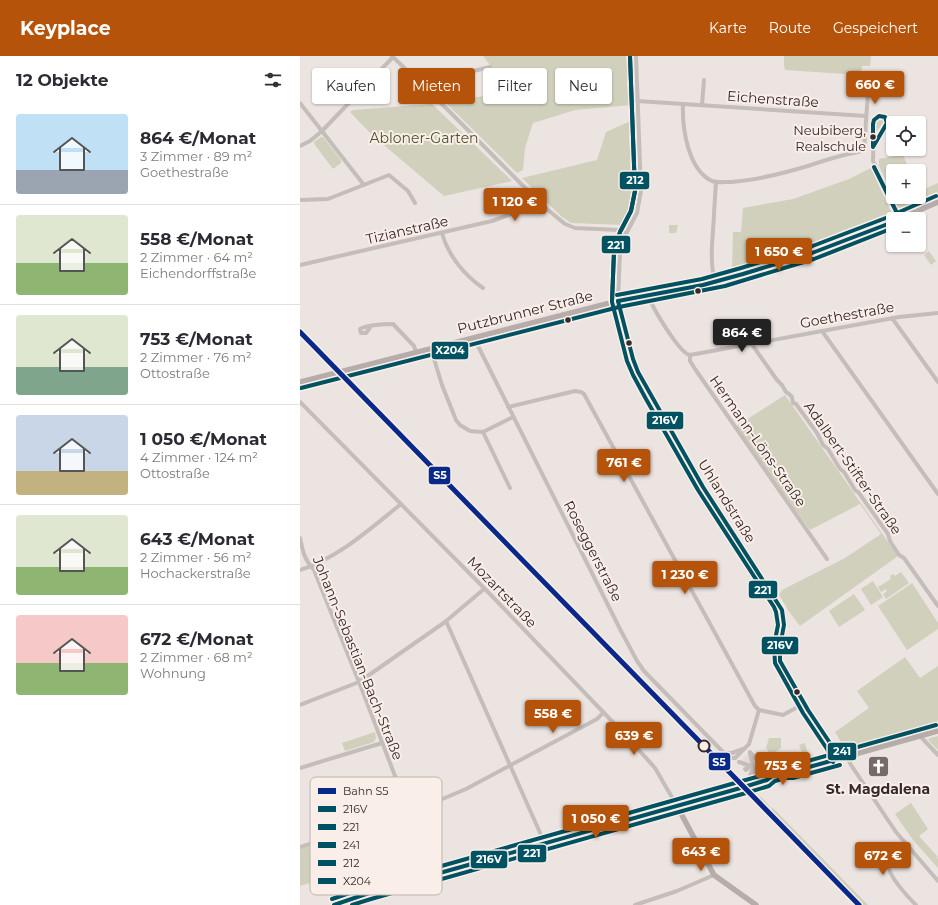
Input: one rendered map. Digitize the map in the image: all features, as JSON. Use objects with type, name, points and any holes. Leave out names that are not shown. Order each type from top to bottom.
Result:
[{"type":"street","name":"Uhlandstraße","points":[[636,56],[641,191],[637,213],[626,234],[620,252],[618,302],[633,359],[638,372],[703,487],[779,604],[782,610],[784,624],[780,646],[780,662],[832,746],[838,759]]},
{"type":"street","points":[[300,146],[310,141],[322,131],[392,57],[404,68]]},
{"type":"street","points":[[475,71],[490,67]]},
{"type":"street","points":[[702,105],[704,80]]},
{"type":"street","points":[[683,104],[682,120],[687,144],[699,170],[707,178],[716,182],[756,180],[799,169],[836,157],[863,151],[865,148],[868,92]]},
{"type":"street","name":"Eichenstraße","points":[[637,101],[866,116]]},
{"type":"street","points":[[300,103],[364,185]]},
{"type":"street","points":[[441,104],[536,198],[554,215],[570,227],[619,230],[626,234]]},
{"type":"street","points":[[874,144],[886,123],[885,117],[883,116],[879,116],[874,120],[873,161],[896,212]]},
{"type":"street","points":[[300,200],[328,198],[389,175],[408,191],[415,203]]},
{"type":"street","points":[[715,282],[712,256],[716,182]]},
{"type":"street","name":"Tizianstraße","points":[[300,265],[506,217],[517,212],[536,198]]},
{"type":"street","points":[[915,212],[938,202]]},
{"type":"street","name":"Putzbrunner Straße","points":[[300,382],[618,302],[715,282],[812,252],[886,225]]},
{"type":"street","points":[[442,233],[448,249],[455,261],[474,282],[483,288]]},
{"type":"street","name":"Hermann-Löns-Straße","points":[[649,296],[654,310],[684,352],[690,355],[690,361],[698,374],[827,559]]},
{"type":"street","name":"Goethestraße","points":[[690,355],[892,318],[938,313]]},
{"type":"street","points":[[892,318],[938,382]]},
{"type":"street","points":[[371,326],[393,324],[414,346],[416,352]]},
{"type":"street","points":[[822,331],[938,494]]},
{"type":"street","name":"Roseggerstraße","points":[[474,338],[637,662],[723,752],[731,758],[735,758],[749,744],[759,710]]},
{"type":"street","name":"Adalbert-Stifter-Straße","points":[[751,343],[786,392],[792,397],[793,403],[796,404],[817,433],[823,445],[828,449],[840,469],[844,472],[855,490],[859,493],[888,534],[890,541],[899,555],[904,558],[938,606]]},
{"type":"street","points":[[431,348],[442,385],[456,420],[460,425],[473,432],[483,432],[513,417]]},
{"type":"street","points":[[508,407],[575,391],[581,392],[587,398],[755,706],[759,710],[783,716],[805,703]]},
{"type":"street","name":"Mozartstraße","points":[[300,402],[650,760],[677,806]]},
{"type":"street","points":[[483,432],[510,488]]},
{"type":"street","points":[[300,570],[311,567],[348,545],[401,504]]},
{"type":"street","name":"Johann-Sebastian-Bach-Straße","points":[[300,538],[300,546],[307,562],[316,576],[395,777]]},
{"type":"street","points":[[300,705],[359,682],[446,621],[484,589]]},
{"type":"street","points":[[446,621],[545,844]]},
{"type":"street","points":[[442,799],[466,789],[597,719],[603,713]]},
{"type":"street","points":[[442,873],[767,780],[773,780],[787,776],[791,772],[938,731]]},
{"type":"street","points":[[920,736],[938,755]]},
{"type":"street","points":[[300,768],[382,743]]},
{"type":"street","points":[[750,752],[759,762],[764,771],[751,770],[750,752]]},
{"type":"street","points":[[847,757],[888,822],[938,881]]},
{"type":"street","points":[[751,770],[759,762]]},
{"type":"street","points":[[677,806],[714,875],[756,905]]},
{"type":"street","points":[[904,842],[889,862],[888,868],[904,893],[916,905]]},
{"type":"street","points":[[300,847],[310,844]]},
{"type":"street","points":[[635,905],[714,875]]},
{"type":"street","points":[[334,905],[362,895]]},
{"type":"green space","points":[[483,56],[629,56],[632,105],[575,110],[533,123],[525,148],[523,170],[517,173],[447,104],[475,104],[475,97],[483,96],[483,104],[547,104],[547,68],[492,68]]},
{"type":"green space","points":[[784,56],[871,56],[870,66],[862,66],[861,75],[785,70]]},
{"type":"green space","name":"Abloner-Garten","points":[[432,104],[512,181],[444,196],[372,135],[350,112],[353,110]]},
{"type":"green space","points":[[879,118],[882,118],[884,122],[876,132],[876,121]]},
{"type":"green space","points":[[633,120],[636,174],[635,189],[630,215],[624,225],[571,223],[561,216],[522,178],[597,160],[606,132]]},
{"type":"green space","points":[[323,137],[341,160],[341,163],[333,169],[315,145],[314,142]]},
{"type":"green space","points":[[903,156],[907,164],[886,164],[886,181],[879,166],[879,159]]},
{"type":"green space","points":[[871,168],[886,204],[891,212],[886,212],[886,219],[809,248],[732,270],[733,232],[741,232],[743,208],[793,199],[849,179]]},
{"type":"green space","points":[[938,183],[938,197],[926,203],[926,188]]},
{"type":"green space","points":[[896,204],[923,204],[906,212],[899,209]]},
{"type":"green space","points":[[669,225],[678,225],[676,233],[669,233]]},
{"type":"green space","points":[[929,251],[936,261],[931,265],[924,255]]},
{"type":"green space","points":[[785,395],[898,556],[800,626],[779,595],[782,590],[845,558],[881,534],[860,504],[810,530],[735,427]]},
{"type":"green space","points":[[901,572],[909,583],[886,599],[883,594],[887,591],[886,589],[881,592],[878,587],[891,579],[890,576],[893,574],[895,576]]},
{"type":"green space","points":[[873,581],[883,597],[871,605],[861,589]]},
{"type":"green space","points":[[912,583],[938,623],[938,629],[907,650],[878,606]]},
{"type":"green space","points":[[854,594],[865,610],[839,627],[829,611]]},
{"type":"green space","points":[[905,657],[920,678],[938,666],[938,726],[846,751],[835,732],[869,708],[857,691]]},
{"type":"green space","points":[[375,732],[376,738],[374,742],[345,751],[342,743]]},
{"type":"green space","points":[[938,736],[938,750],[928,740]]},
{"type":"green space","points":[[769,738],[781,738],[781,748],[771,755],[766,748]]},
{"type":"green space","points":[[805,743],[808,754],[803,755],[799,745]]},
{"type":"green space","points":[[761,797],[868,905],[862,905],[758,799]]},
{"type":"green space","points":[[911,803],[928,829],[919,836],[938,857],[935,859],[938,858],[938,868],[913,840],[895,814]]},
{"type":"green space","points":[[309,846],[310,849],[310,883],[300,886],[300,849]]},
{"type":"shaded area","points":[[751,751],[767,771],[750,776],[748,775],[750,770],[738,763]]},
{"type":"rail line","name":"S5","points":[[300,332],[859,905]]},
{"type":"transit line","name":"221","points":[[630,56],[635,191],[631,211],[620,232],[614,252],[612,302],[627,361],[646,399],[698,490],[774,607],[778,625],[774,645],[775,663],[803,713],[827,749],[833,762]]},
{"type":"transit line","name":"212","points":[[612,301],[614,251],[620,232],[631,211],[635,191],[630,56]]},
{"type":"transit line","name":"216V","points":[[879,116],[885,117],[887,123],[873,147],[873,124],[874,120],[879,116]]},
{"type":"transit line","name":"216V","points":[[874,167],[896,212]]},
{"type":"transit line","name":"212","points":[[899,212],[936,196]]},
{"type":"transit line","name":"212","points":[[617,295],[702,279],[741,268],[810,247],[886,218]]},
{"type":"transit line","name":"216V","points":[[618,301],[703,285],[743,274],[812,253],[886,225]]},
{"type":"transit line","name":"X204","points":[[301,388],[619,307],[725,286],[814,259],[886,231]]},
{"type":"transit line","name":"216V","points":[[618,301],[633,359],[638,372],[703,487],[782,610],[784,625],[780,646],[780,661],[808,710],[832,746],[838,759]]},
{"type":"transit line","name":"241","points":[[442,866],[764,775],[770,770],[784,766],[790,766],[936,725]]},
{"type":"transit line","name":"216V","points":[[442,872],[744,787],[767,780],[772,776],[785,772],[791,772],[838,759]]},
{"type":"transit line","name":"221","points":[[442,879],[746,793],[769,786],[775,781],[793,778],[840,765]]},
{"type":"transit line","name":"241","points":[[332,899],[344,895]]},
{"type":"transit line","name":"216V","points":[[334,905],[363,895]]},
{"type":"transit line","name":"221","points":[[352,905],[385,895]]},
{"type":"place","name":"Neubiberg, Realschule","points":[[873,137]]},
{"type":"place","name":"St. Magdalena","points":[[878,767]]}]
